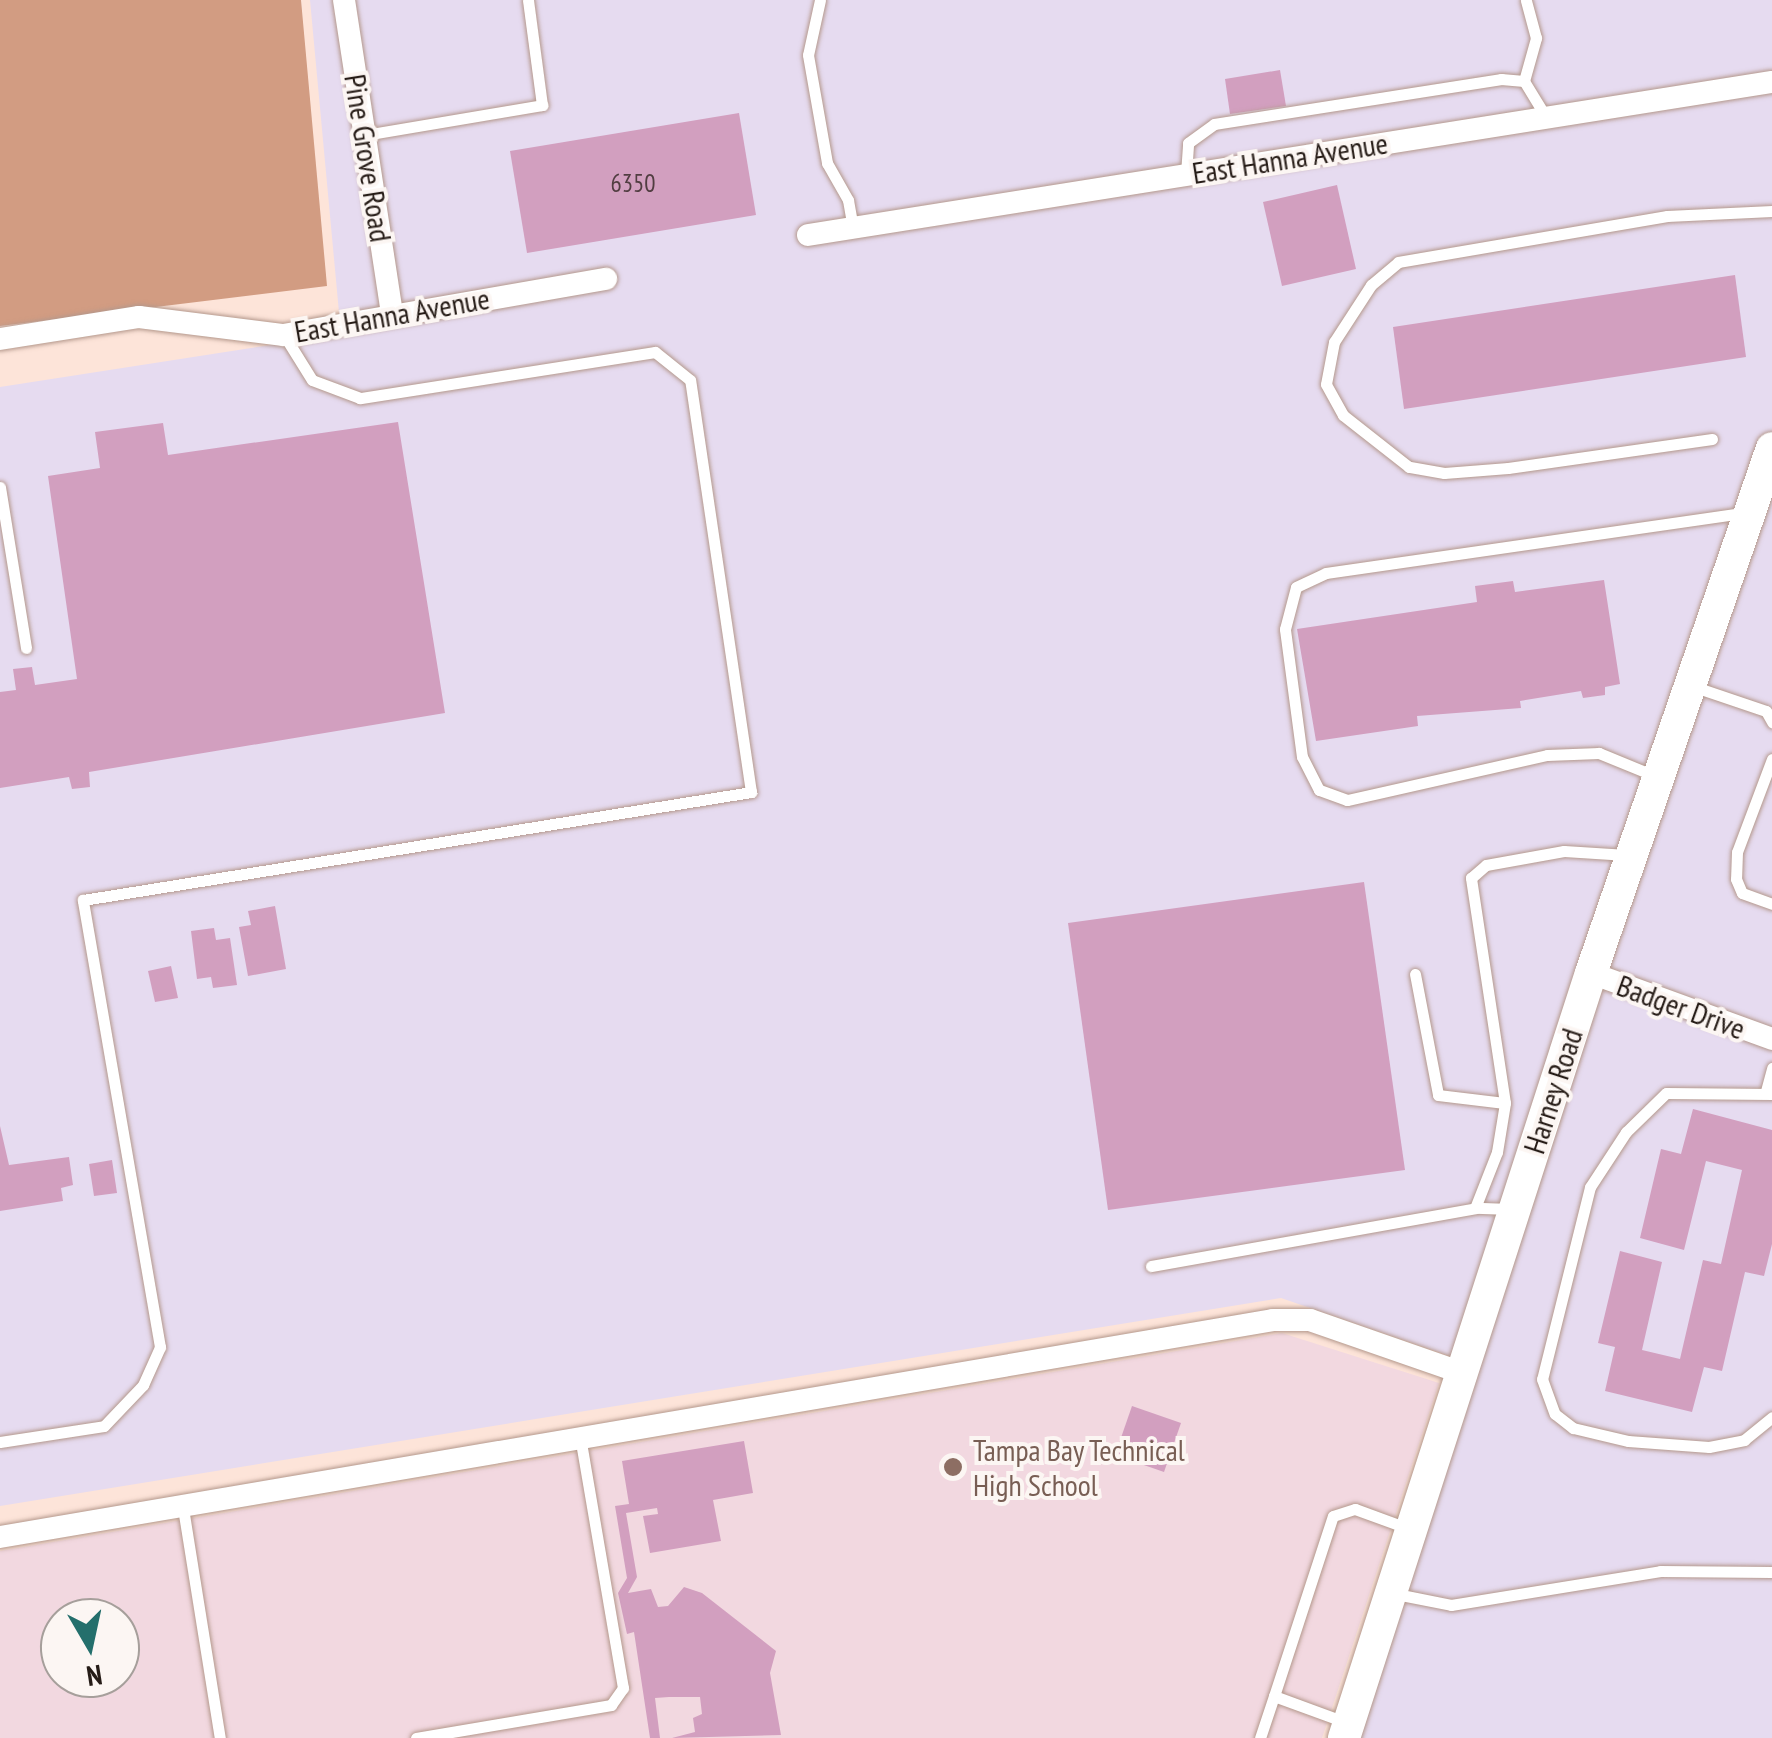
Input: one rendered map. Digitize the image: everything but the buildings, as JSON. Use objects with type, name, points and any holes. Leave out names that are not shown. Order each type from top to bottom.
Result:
[{"type":"street","name":"Pine Grove Road","points":[[344,0],[392,315]]},
{"type":"street","name":"East Hanna Avenue","points":[[808,234],[1772,82]]},
{"type":"street","name":"East Hanna Avenue","points":[[0,339],[139,317],[284,335],[606,279]]},
{"type":"street","name":"Harney Road","points":[[1346,1731],[1591,973],[1772,448]]},
{"type":"street","name":"Badger Drive","points":[[1591,973],[1772,1039]]},
{"type":"street","points":[[0,1538],[581,1442],[1272,1320],[1310,1320],[1462,1373]]},
{"type":"lane","points":[[365,134],[542,104],[528,0]]},
{"type":"lane","points":[[820,0],[808,55],[827,163],[848,200],[853,228]]},
{"type":"lane","points":[[1526,0],[1536,38],[1524,82],[1546,117]]},
{"type":"lane","points":[[1186,174],[1185,154],[1198,131],[1258,117],[1491,80],[1524,82]]},
{"type":"lane","points":[[1712,439],[1508,468],[1444,473],[1409,467],[1342,415],[1326,384],[1334,342],[1371,284],[1398,262],[1667,216],[1772,211]]},
{"type":"lane","points":[[0,1442],[104,1426],[143,1385],[160,1348],[83,900],[751,792],[690,380],[655,352],[360,398],[312,380],[284,335]]},
{"type":"lane","points":[[0,487],[26,648]]},
{"type":"lane","points":[[1658,777],[1599,752],[1547,755],[1347,800],[1319,790],[1302,757],[1285,630],[1296,587],[1326,573],[1750,512]]},
{"type":"lane","points":[[1690,686],[1770,712]]},
{"type":"lane","points":[[1772,758],[1737,852],[1736,879],[1742,893],[1772,904]]},
{"type":"lane","points":[[1475,1208],[1497,1152],[1505,1103],[1470,878],[1486,865],[1564,851],[1631,856]]},
{"type":"lane","points":[[1415,974],[1438,1095],[1505,1103]]},
{"type":"lane","points":[[1772,1068],[1769,1092],[1666,1093],[1626,1132],[1590,1187],[1542,1380],[1555,1414],[1573,1428],[1628,1441],[1709,1447],[1744,1440],[1772,1417]]},
{"type":"lane","points":[[1151,1266],[1475,1208],[1514,1210]]},
{"type":"lane","points":[[416,1738],[610,1705],[623,1688],[581,1442]]},
{"type":"lane","points":[[183,1508],[220,1738]]},
{"type":"lane","points":[[1260,1738],[1333,1516],[1355,1509],[1411,1530]]},
{"type":"lane","points":[[1391,1592],[1451,1605],[1660,1571],[1772,1572]]},
{"type":"lane","points":[[1274,1696],[1346,1731]]},
{"type":"shaded area","points":[[0,0],[301,0],[327,286],[0,326]]},
{"type":"shaded area","points":[[310,0],[1772,0],[1772,1738],[1360,1738],[1479,1366],[1281,1298],[0,1506],[0,387],[341,334]]},
{"type":"shaded area","name":"Tampa Bay Technical High School","points":[[1282,1333],[1439,1383],[1322,1738],[0,1738],[0,1551]]},
{"type":"place","name":"Tampa Bay Technical High School","points":[[953,1467]]}]
